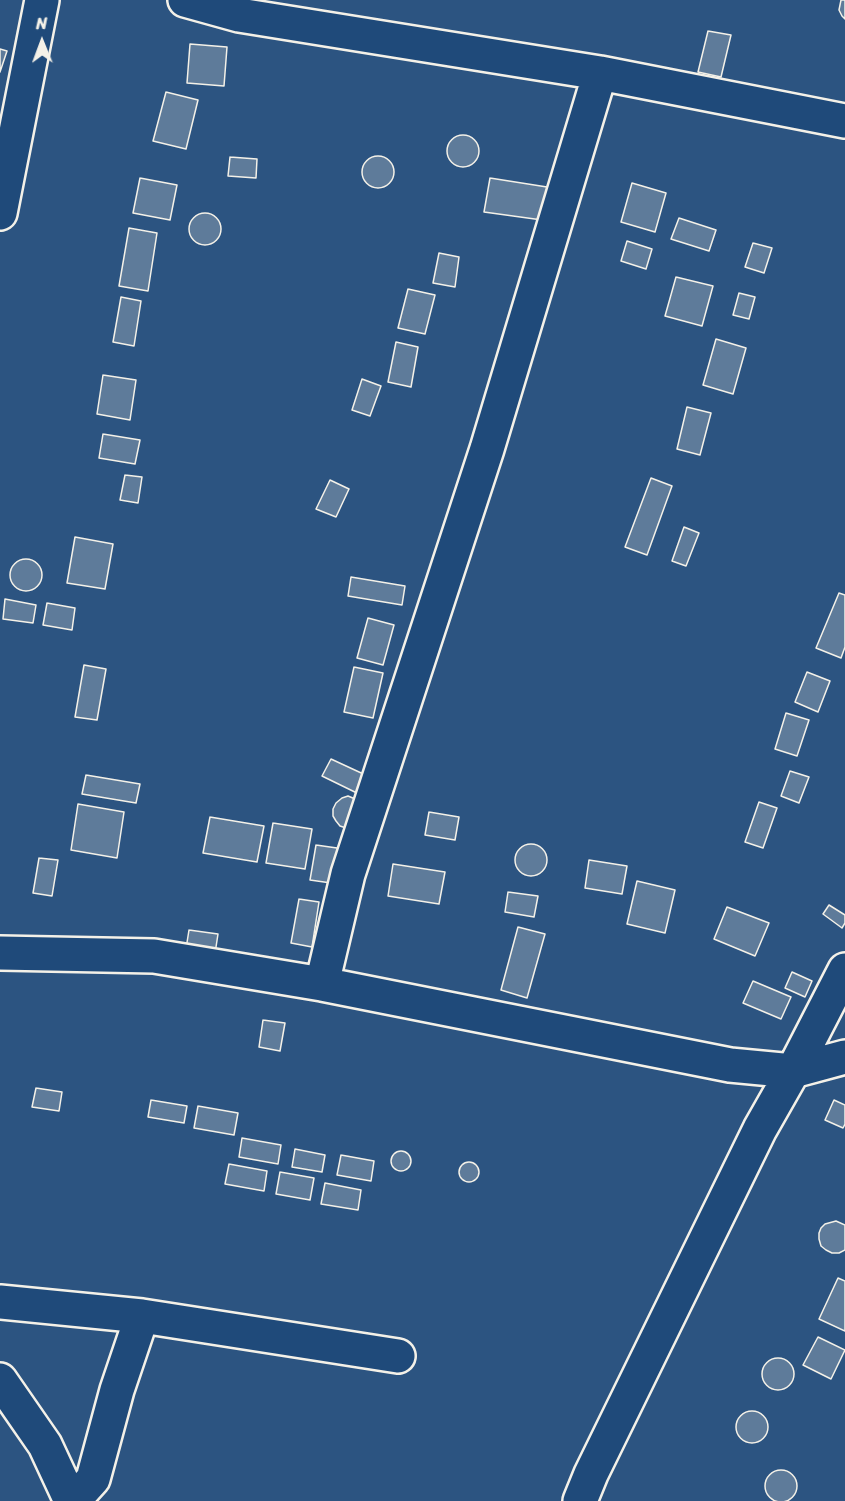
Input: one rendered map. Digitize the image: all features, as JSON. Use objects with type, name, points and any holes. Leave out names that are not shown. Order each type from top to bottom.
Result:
[{"type":"street","points":[[0,213],[42,0]]},
{"type":"street","points":[[185,0],[239,15],[600,73],[845,121]]},
{"type":"street","points":[[322,984],[348,873],[483,460],[600,73]]},
{"type":"street","points":[[0,953],[154,956],[322,984],[730,1065],[793,1071],[845,1058]]},
{"type":"street","points":[[580,1501],[591,1474],[760,1129],[845,970]]},
{"type":"street","points":[[0,1302],[142,1316],[398,1356]]},
{"type":"street","points":[[0,1380],[45,1445],[72,1501],[93,1479],[117,1390],[142,1316]]},
{"type":"building","points":[[841,0],[845,0],[845,19],[839,10]]},
{"type":"building","points":[[708,31],[731,35],[721,77],[698,72]]},
{"type":"building","points":[[190,44],[227,47],[224,86],[187,83]]},
{"type":"building","points":[[0,49],[7,51],[0,72]]},
{"type":"building","points":[[166,92],[198,100],[186,149],[153,141]]},
{"type":"building","points":[[463,135],[474,140],[479,151],[474,162],[463,167],[452,162],[447,151],[452,140]]},
{"type":"building","points":[[378,156],[389,161],[394,172],[389,183],[378,188],[367,183],[362,172],[367,161]]},
{"type":"building","points":[[230,157],[257,159],[256,178],[228,176]]},
{"type":"building","points":[[140,178],[177,185],[170,220],[133,213]]},
{"type":"building","points":[[490,178],[547,187],[542,220],[484,212]]},
{"type":"building","points":[[632,183],[666,193],[655,232],[621,222]]},
{"type":"building","points":[[205,213],[216,218],[221,229],[216,240],[205,245],[194,240],[189,229],[194,218]]},
{"type":"building","points":[[679,218],[716,230],[709,251],[671,239]]},
{"type":"building","points":[[129,228],[157,233],[148,291],[119,286]]},
{"type":"building","points":[[627,241],[652,249],[646,269],[621,261]]},
{"type":"building","points":[[753,243],[772,248],[764,273],[745,267]]},
{"type":"building","points":[[439,253],[459,257],[455,287],[433,283]]},
{"type":"building","points":[[676,277],[713,286],[702,326],[665,316]]},
{"type":"building","points":[[408,289],[435,295],[425,334],[398,328]]},
{"type":"building","points":[[739,293],[755,297],[749,319],[733,315]]},
{"type":"building","points":[[121,297],[141,301],[134,346],[113,342]]},
{"type":"building","points":[[716,339],[746,348],[733,394],[703,385]]},
{"type":"building","points":[[396,342],[418,347],[411,387],[388,382]]},
{"type":"building","points":[[103,375],[136,380],[130,420],[97,414]]},
{"type":"building","points":[[362,379],[381,386],[370,416],[352,410]]},
{"type":"building","points":[[687,407],[711,413],[700,455],[677,449]]},
{"type":"building","points":[[103,434],[140,440],[135,464],[99,458]]},
{"type":"building","points":[[125,475],[142,477],[138,503],[120,500]]},
{"type":"building","points":[[651,478],[672,486],[647,555],[625,547]]},
{"type":"building","points":[[330,480],[349,489],[336,517],[316,509]]},
{"type":"building","points":[[684,527],[699,533],[686,566],[672,561]]},
{"type":"building","points":[[75,537],[113,544],[105,589],[67,583]]},
{"type":"building","points":[[26,559],[37,564],[42,575],[37,586],[26,591],[15,586],[10,575],[15,564]]},
{"type":"building","points":[[351,577],[405,586],[402,605],[348,596]]},
{"type":"building","points":[[839,593],[845,595],[845,647],[841,658],[816,648]]},
{"type":"building","points":[[5,599],[36,605],[33,623],[3,619]]},
{"type":"building","points":[[47,603],[75,608],[72,630],[43,625]]},
{"type":"building","points":[[368,618],[394,625],[383,665],[357,658]]},
{"type":"building","points":[[84,665],[106,669],[97,720],[75,717]]},
{"type":"building","points":[[354,667],[383,673],[373,718],[344,712]]},
{"type":"building","points":[[807,672],[830,681],[818,712],[795,702]]},
{"type":"building","points":[[786,713],[809,720],[797,756],[775,749]]},
{"type":"building","points":[[331,759],[372,778],[363,796],[322,776]]},
{"type":"building","points":[[790,771],[809,777],[799,803],[781,796]]},
{"type":"building","points":[[86,775],[140,784],[136,803],[82,794]]},
{"type":"building","points":[[348,796],[360,801],[346,828],[340,826],[336,821],[333,809],[336,803]]},
{"type":"building","points":[[759,802],[777,808],[763,848],[745,842]]},
{"type":"building","points":[[78,804],[124,812],[117,858],[71,850]]},
{"type":"building","points":[[429,812],[459,817],[455,840],[425,835]]},
{"type":"building","points":[[210,817],[264,826],[257,862],[203,853]]},
{"type":"building","points":[[273,823],[312,829],[305,869],[266,863]]},
{"type":"building","points":[[531,844],[542,849],[547,860],[542,871],[531,876],[520,871],[515,860],[520,849]]},
{"type":"building","points":[[316,845],[344,849],[338,884],[310,880]]},
{"type":"building","points":[[39,858],[58,860],[52,896],[33,893]]},
{"type":"building","points":[[589,860],[627,866],[622,894],[585,888]]},
{"type":"building","points":[[393,864],[445,872],[439,904],[388,896]]},
{"type":"building","points":[[637,881],[675,890],[665,933],[627,924]]},
{"type":"building","points":[[508,892],[538,896],[534,917],[505,912]]},
{"type":"building","points":[[299,899],[319,902],[312,947],[291,943]]},
{"type":"building","points":[[829,905],[845,915],[842,928],[823,914]]},
{"type":"building","points":[[727,907],[769,923],[755,956],[714,939]]},
{"type":"building","points":[[518,927],[545,934],[527,998],[501,990]]},
{"type":"building","points":[[189,930],[218,934],[214,960],[185,955]]},
{"type":"building","points":[[792,972],[812,981],[805,997],[785,988]]},
{"type":"building","points":[[753,981],[791,997],[781,1019],[743,1003]]},
{"type":"building","points":[[263,1020],[285,1023],[280,1051],[259,1047]]},
{"type":"building","points":[[36,1088],[62,1092],[59,1111],[32,1107]]},
{"type":"building","points":[[151,1100],[187,1106],[184,1123],[148,1117]]},
{"type":"building","points":[[834,1100],[845,1105],[843,1128],[825,1120]]},
{"type":"building","points":[[198,1106],[238,1113],[234,1135],[194,1128]]},
{"type":"building","points":[[242,1138],[281,1145],[278,1164],[239,1157]]},
{"type":"building","points":[[295,1149],[325,1155],[322,1172],[292,1167]]},
{"type":"building","points":[[401,1151],[408,1154],[411,1161],[408,1168],[401,1171],[394,1168],[391,1161],[394,1154]]},
{"type":"building","points":[[341,1155],[374,1161],[371,1181],[337,1175]]},
{"type":"building","points":[[469,1162],[476,1165],[479,1172],[476,1179],[469,1182],[462,1179],[459,1172],[462,1165]]},
{"type":"building","points":[[229,1164],[267,1171],[264,1191],[225,1184]]},
{"type":"building","points":[[280,1172],[314,1178],[310,1200],[276,1194]]},
{"type":"building","points":[[325,1183],[361,1190],[358,1210],[321,1204]]},
{"type":"building","points":[[836,1221],[845,1225],[845,1250],[832,1253],[821,1246],[819,1233],[825,1224]]},
{"type":"building","points":[[838,1278],[845,1281],[845,1331],[819,1319]]},
{"type":"building","points":[[818,1337],[845,1350],[831,1379],[803,1365]]},
{"type":"building","points":[[778,1358],[789,1363],[794,1374],[789,1385],[778,1390],[767,1385],[762,1374],[767,1363]]},
{"type":"building","points":[[752,1411],[763,1416],[768,1427],[763,1438],[752,1443],[741,1438],[736,1427],[741,1416]]},
{"type":"building","points":[[781,1470],[792,1475],[797,1486],[792,1497],[781,1502],[770,1497],[765,1486],[770,1475]]}]
